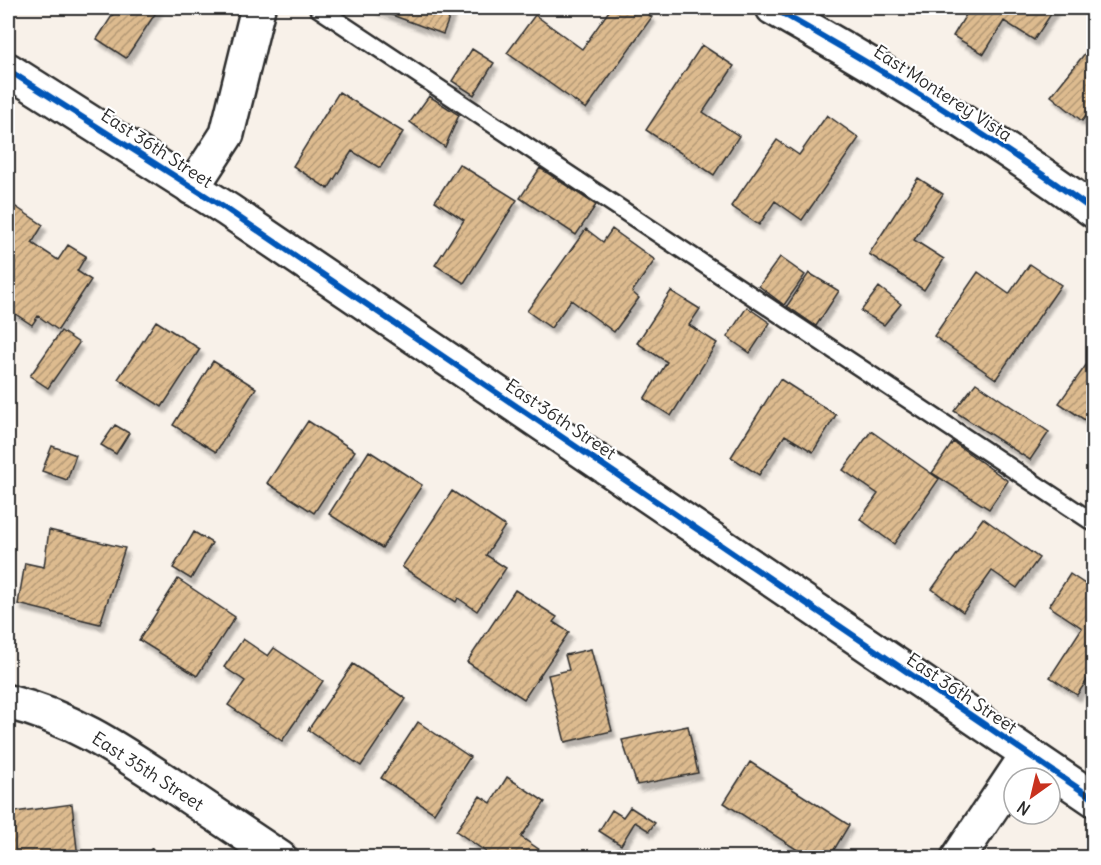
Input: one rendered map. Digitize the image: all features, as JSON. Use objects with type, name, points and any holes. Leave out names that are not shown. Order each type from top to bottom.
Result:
[{"type":"main road","points":[[192,188],[227,134],[258,8]]},
{"type":"main road","name":"East Monterey Vista","points":[[772,8],[870,63],[948,112],[1094,211]]},
{"type":"main road","name":"East 36th Street","points":[[8,70],[192,188],[1094,799]]},
{"type":"main road","name":"East 35th Street","points":[[8,702],[44,712],[77,726],[128,756],[280,858]]},
{"type":"main road","points":[[958,858],[1027,755]]},
{"type":"lane","points":[[318,8],[1094,524]]},
{"type":"building","points":[[117,8],[159,8],[126,58],[97,39]]},
{"type":"building","points":[[373,8],[453,8],[443,34]]},
{"type":"building","points":[[611,8],[638,8],[652,17],[586,109],[507,53],[535,15],[582,49]]},
{"type":"building","points":[[970,8],[1055,8],[1034,40],[1004,21],[984,54],[953,36]]},
{"type":"building","points":[[1094,42],[1094,106],[1082,121],[1051,96]]},
{"type":"building","points":[[702,45],[734,66],[703,112],[739,136],[714,175],[646,130]]},
{"type":"building","points":[[472,49],[494,63],[474,95],[452,81]]},
{"type":"building","points":[[339,92],[403,132],[380,168],[352,151],[328,189],[293,166]]},
{"type":"building","points":[[429,96],[459,115],[445,147],[410,122]]},
{"type":"building","points":[[827,115],[859,138],[802,220],[775,201],[759,225],[731,206],[777,140],[799,155]]},
{"type":"building","points":[[459,164],[517,200],[464,283],[435,265],[464,220],[435,201]]},
{"type":"building","points":[[540,168],[596,205],[576,235],[520,198]]},
{"type":"building","points":[[918,178],[943,194],[914,240],[944,259],[924,290],[869,254]]},
{"type":"building","points":[[10,203],[43,225],[32,243],[58,260],[68,245],[86,256],[77,271],[91,280],[58,330],[38,316],[32,325],[8,309],[8,208]]},
{"type":"building","points":[[586,229],[603,242],[612,229],[655,260],[632,292],[639,298],[614,332],[571,300],[551,328],[527,311]]},
{"type":"building","points":[[780,257],[805,275],[784,305],[759,286]]},
{"type":"building","points":[[1030,264],[1061,285],[996,379],[934,336],[978,272],[1009,294]]},
{"type":"building","points":[[809,273],[839,291],[816,326],[787,306]]},
{"type":"building","points":[[879,287],[901,304],[884,325],[861,311]]},
{"type":"building","points":[[671,291],[700,309],[689,325],[717,343],[671,416],[644,399],[667,362],[637,343]]},
{"type":"building","points":[[747,307],[770,323],[750,353],[727,337]]},
{"type":"building","points":[[156,321],[200,349],[162,407],[118,379]]},
{"type":"building","points":[[61,331],[79,343],[48,388],[30,376]]},
{"type":"building","points":[[1094,354],[1094,426],[1059,403]]},
{"type":"building","points":[[213,361],[256,388],[216,452],[173,425]]},
{"type":"building","points":[[780,379],[836,415],[813,452],[785,435],[759,475],[731,457]]},
{"type":"building","points":[[976,383],[1049,432],[1030,460],[954,411]]},
{"type":"building","points":[[308,421],[355,451],[314,513],[267,483]]},
{"type":"building","points":[[115,425],[129,433],[116,454],[101,445]]},
{"type":"building","points":[[871,431],[939,479],[894,544],[860,519],[878,494],[843,470]]},
{"type":"building","points":[[953,442],[1008,481],[989,509],[932,473]]},
{"type":"building","points":[[52,446],[76,455],[67,480],[42,471]]},
{"type":"building","points":[[369,451],[422,485],[382,548],[329,514]]},
{"type":"building","points":[[452,491],[505,526],[486,555],[506,568],[477,611],[458,598],[456,602],[402,567]]},
{"type":"building","points":[[983,518],[1039,558],[1017,588],[992,571],[963,612],[932,589]]},
{"type":"building","points":[[49,530],[125,548],[100,624],[18,604],[25,563],[44,567]]},
{"type":"building","points":[[194,532],[212,543],[191,579],[173,568]]},
{"type":"building","points":[[1070,574],[1094,590],[1094,670],[1077,695],[1050,677],[1082,628],[1049,606]]},
{"type":"building","points":[[178,579],[235,617],[197,676],[139,640]]},
{"type":"building","points":[[515,590],[557,617],[553,622],[569,632],[524,699],[467,662]]},
{"type":"building","points":[[243,639],[268,656],[274,648],[323,681],[282,741],[228,705],[245,681],[224,667]]},
{"type":"building","points":[[591,649],[612,731],[565,742],[548,675],[569,670],[565,655]]},
{"type":"building","points":[[353,664],[406,699],[361,766],[308,730]]},
{"type":"building","points":[[418,722],[470,757],[434,813],[381,778]]},
{"type":"building","points":[[688,726],[698,773],[637,785],[622,740]]},
{"type":"building","points":[[750,762],[849,825],[829,858],[810,858],[724,803]]},
{"type":"building","points":[[507,777],[545,802],[521,837],[540,850],[535,858],[495,858],[456,831],[480,796],[491,803]]},
{"type":"building","points":[[72,804],[78,858],[8,858],[8,813]]},
{"type":"building","points":[[630,807],[655,823],[649,831],[635,822],[621,845],[599,831],[612,810],[623,817]]},
{"type":"building","points":[[152,848],[161,858],[142,858]]},
{"type":"cycle path","points":[[773,8],[936,105],[1016,156],[1094,211]]},
{"type":"cycle path","points":[[8,70],[228,210],[1094,799]]}]
